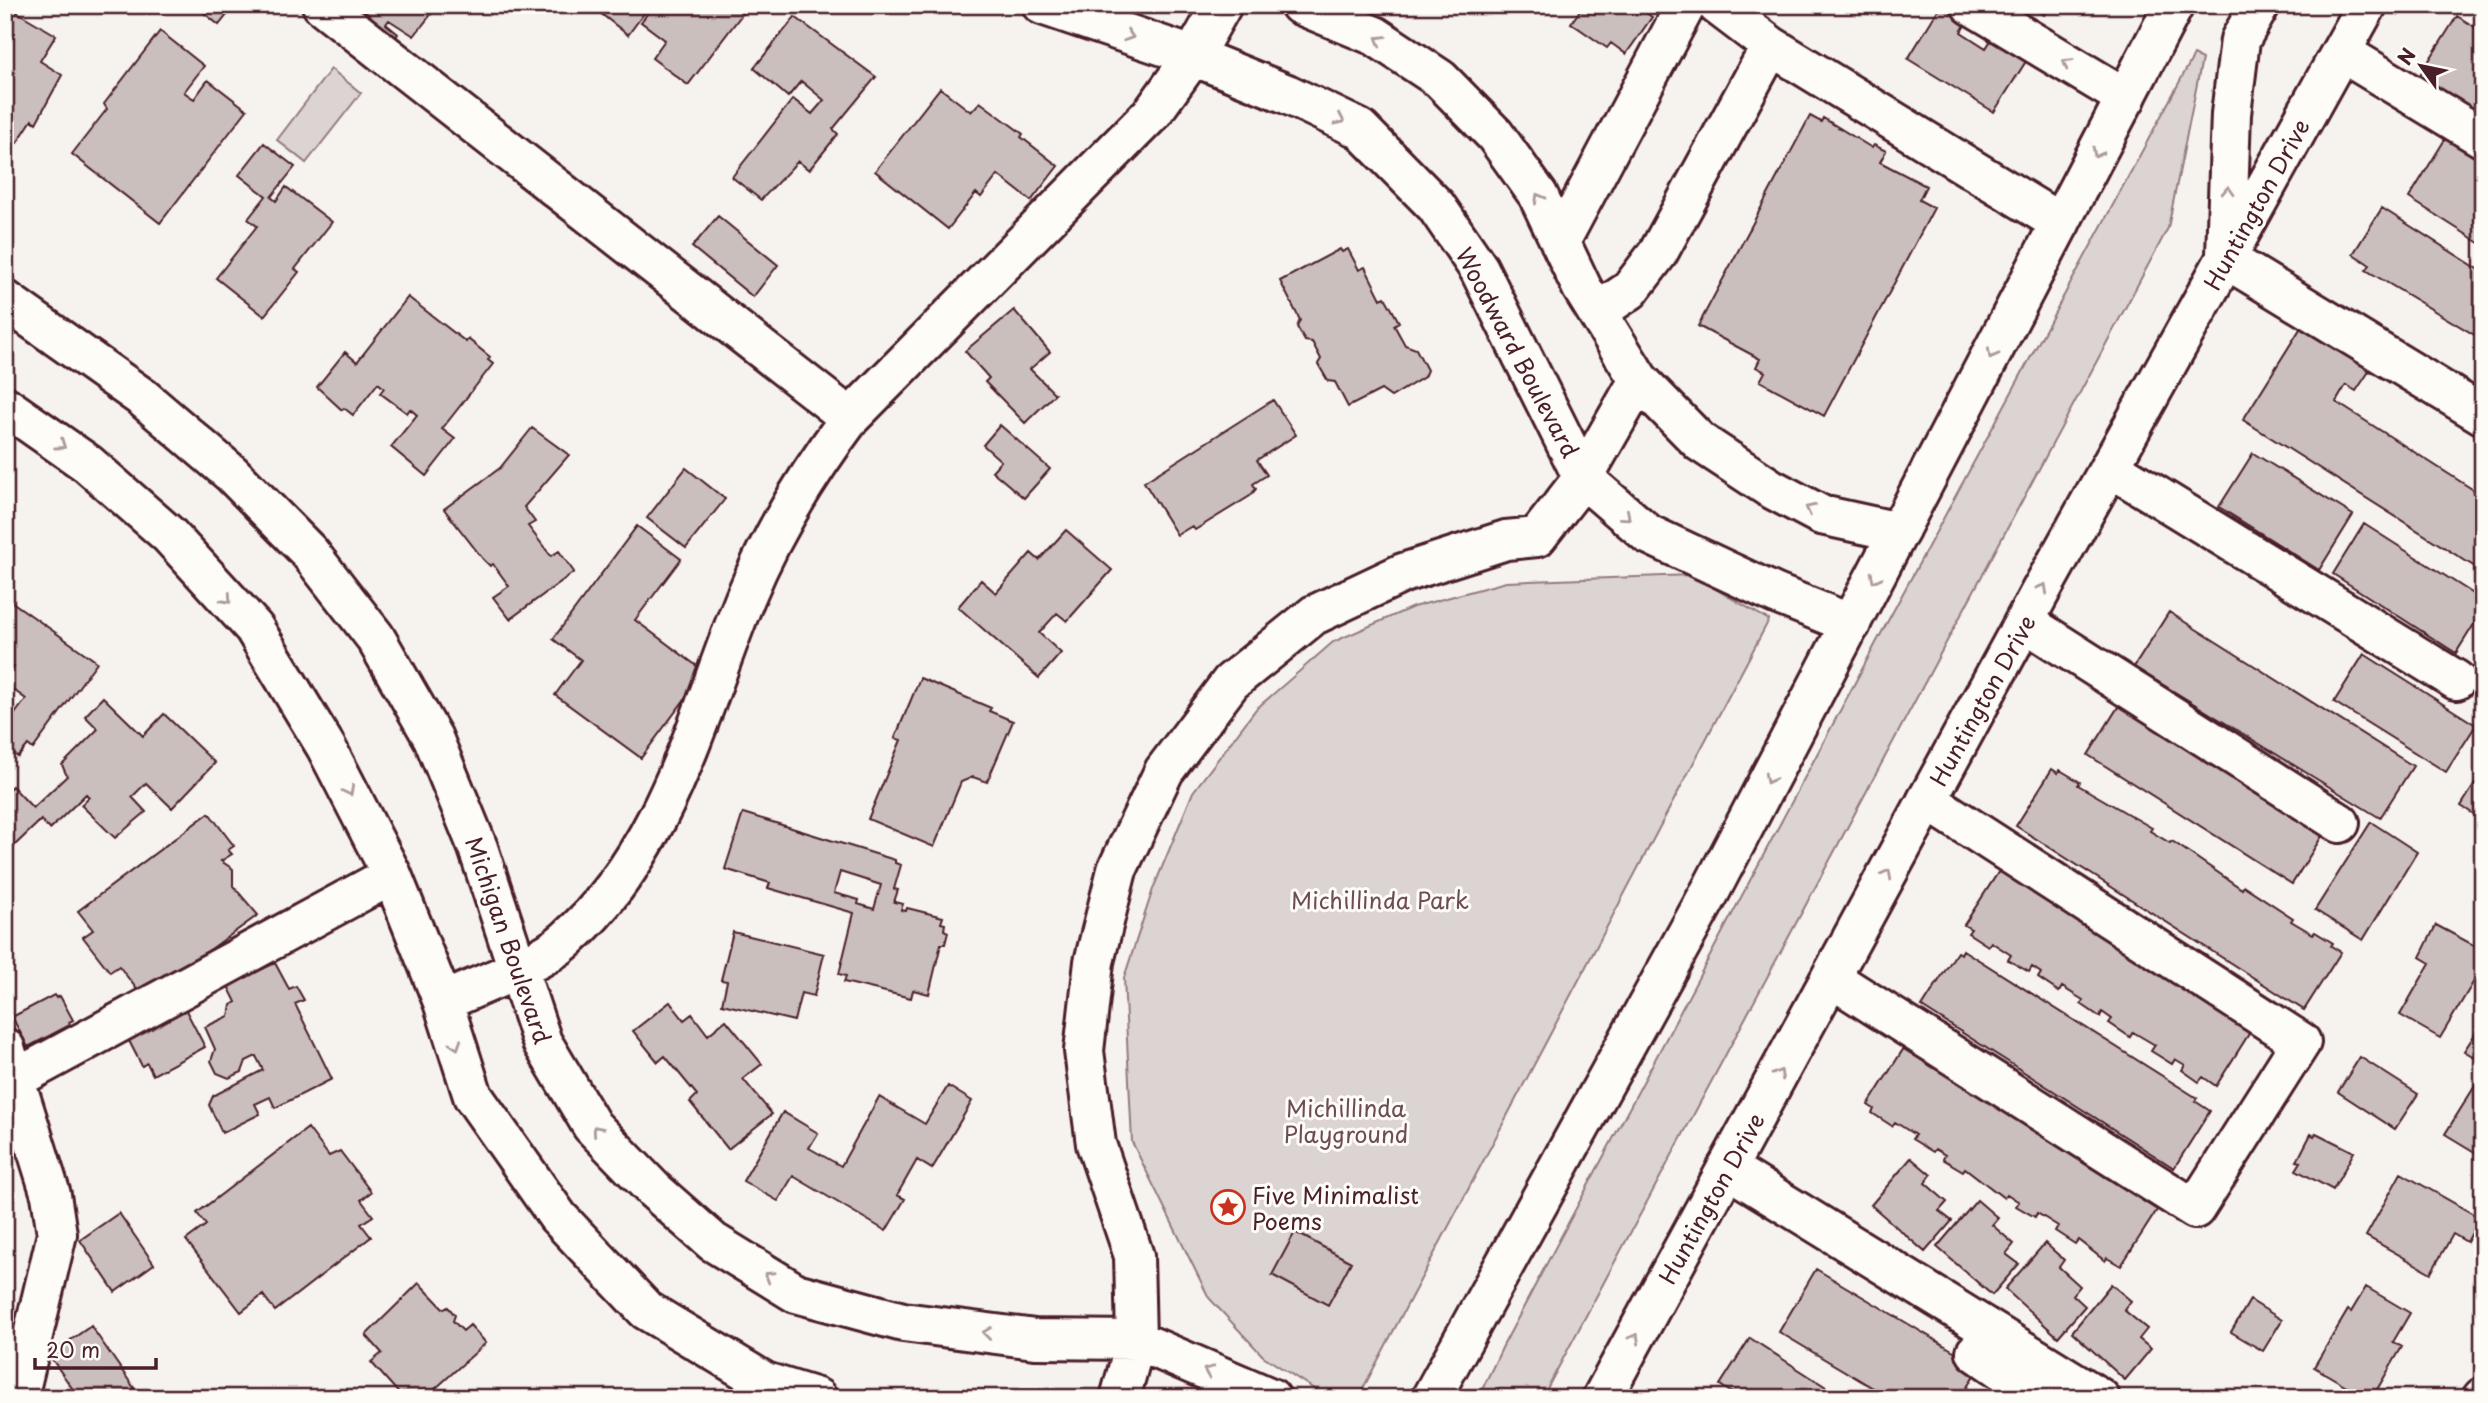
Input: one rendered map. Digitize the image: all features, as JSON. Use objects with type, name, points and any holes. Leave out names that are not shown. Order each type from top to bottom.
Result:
[{"type":"street","points":[[322,5],[850,418]]},
{"type":"street","name":"Woodward Boulevard","points":[[1042,5],[1193,56],[1287,94],[1360,129],[1436,206],[1479,268],[1583,478],[1647,534],[1776,594],[1851,624]]},
{"type":"street","points":[[443,1002],[516,968],[565,940],[595,912],[633,858],[671,794],[746,595],[807,476],[850,418],[1153,112],[1193,56],[1222,5]]},
{"type":"street","points":[[1300,5],[1375,36],[1440,79],[1495,135],[1538,195],[1582,288],[1599,311],[1639,380],[1700,442],[1770,488],[1821,514],[1899,532]]},
{"type":"street","points":[[1560,242],[1686,5]]},
{"type":"street","points":[[1717,5],[1771,46],[2060,223]]},
{"type":"street","points":[[1971,5],[2126,98]]},
{"type":"street","points":[[1431,1398],[1711,890],[2174,5]]},
{"type":"street","points":[[2260,5],[2241,40],[2239,52],[2231,114],[2226,259],[2483,415]]},
{"type":"street","name":"Huntington Drive","points":[[1602,1398],[1927,800],[2367,5]]},
{"type":"street","points":[[1599,311],[1630,290],[1658,253],[1771,46]]},
{"type":"street","points":[[2341,52],[2483,138]]},
{"type":"street","name":"Michigan Boulevard","points":[[5,300],[143,398],[232,474],[309,552],[375,637],[433,738],[478,848],[542,1042],[592,1126],[654,1190],[713,1242],[796,1293],[903,1322],[1035,1339],[1136,1340],[1270,1398]]},
{"type":"street","points":[[1120,1398],[1136,1340],[1133,1256],[1096,1144],[1084,1051],[1094,962],[1117,870],[1164,771],[1231,682],[1314,615],[1403,573],[1506,540],[1536,537],[1583,478],[1639,380]]},
{"type":"street","points":[[5,405],[88,464],[169,535],[254,628],[326,747],[392,875],[443,1002],[473,1096],[558,1217],[646,1310],[765,1382],[817,1398]]},
{"type":"street","points":[[2110,467],[2456,680]]},
{"type":"street","points":[[2025,622],[2340,823]]},
{"type":"street","points":[[1831,978],[2194,1209],[2301,1042],[1927,800]]},
{"type":"street","points":[[14,1394],[57,1234],[51,1195],[11,1063],[392,875]]},
{"type":"street","points":[[1722,1178],[1933,1324],[2041,1394],[2043,1398]]},
{"type":"street","points":[[1722,1178],[2100,1398]]},
{"type":"green space","points":[[2194,55],[2202,59],[2168,228],[1542,1398],[1478,1398],[1503,1346],[1876,643]]},
{"type":"green space","points":[[331,69],[361,93],[306,163],[277,140]]},
{"type":"green space","name":"Michillinda Park","points":[[1691,575],[1769,620],[1358,1398],[1328,1398],[1263,1356],[1209,1298],[1132,1142],[1124,978],[1153,889],[1193,792],[1256,709],[1333,642],[1413,607],[1506,582]]},
{"type":"building","points":[[5,5],[56,35],[40,61],[62,75],[36,123],[32,120],[17,143],[5,136]]},
{"type":"building","points":[[194,5],[235,5],[219,25]]},
{"type":"building","points":[[352,5],[423,5],[432,13],[414,36],[389,20],[386,24],[398,34],[393,41]]},
{"type":"building","points":[[590,5],[650,5],[628,35]]},
{"type":"building","points":[[654,5],[749,5],[688,85],[652,58],[665,40],[641,22]]},
{"type":"building","points":[[1576,5],[1634,5],[1652,17],[1626,54],[1611,43],[1607,48],[1571,23],[1581,9]]},
{"type":"building","points":[[1941,5],[1968,20],[1961,32],[1986,48],[1993,37],[2028,58],[1994,112],[1908,59]]},
{"type":"building","points":[[2010,5],[2051,5],[2044,15],[2031,7],[2026,15]]},
{"type":"building","points":[[2457,16],[2483,32],[2483,118],[2418,78]]},
{"type":"building","points":[[795,17],[876,77],[833,129],[838,134],[809,170],[798,161],[761,200],[732,177],[793,99],[812,114],[824,100],[801,81],[788,97],[754,68]]},
{"type":"building","points":[[160,31],[204,66],[184,92],[194,99],[208,80],[247,110],[160,223],[72,154],[107,109],[104,104]]},
{"type":"building","points":[[940,88],[971,112],[980,102],[1023,134],[1021,137],[1058,166],[1031,201],[998,175],[981,197],[976,193],[948,229],[875,171]]},
{"type":"building","points":[[1810,116],[1821,122],[1823,118],[1872,148],[1874,145],[1886,151],[1880,162],[1926,186],[1919,200],[1934,208],[1824,416],[1760,381],[1765,372],[1756,367],[1760,359],[1698,326]]},
{"type":"building","points":[[2447,136],[2483,158],[2483,245],[2409,198]]},
{"type":"building","points":[[264,143],[295,167],[271,197],[276,201],[286,187],[332,222],[295,269],[299,272],[264,316],[216,278],[257,226],[248,219],[266,196],[239,175]]},
{"type":"building","points":[[2382,208],[2483,272],[2483,340],[2366,270],[2370,265],[2353,254]]},
{"type":"building","points":[[718,216],[778,265],[753,297],[692,247]]},
{"type":"building","points":[[1340,249],[1342,252],[1348,249],[1359,270],[1365,267],[1381,299],[1385,297],[1399,322],[1394,325],[1405,345],[1416,349],[1427,370],[1424,377],[1391,397],[1381,390],[1348,407],[1335,382],[1328,381],[1318,364],[1321,359],[1312,342],[1305,341],[1297,327],[1300,320],[1280,281]]},
{"type":"building","points":[[408,297],[466,342],[468,339],[490,357],[488,360],[493,364],[442,429],[455,439],[426,476],[391,447],[417,415],[410,409],[407,413],[380,393],[384,388],[378,383],[353,415],[344,408],[342,410],[317,387],[345,352],[357,362]]},
{"type":"building","points":[[1014,310],[1050,352],[1030,369],[1055,394],[1025,423],[985,382],[989,378],[965,351]]},
{"type":"building","points":[[2305,321],[2372,367],[2356,391],[2346,385],[2336,402],[2483,496],[2483,572],[2243,420]]},
{"type":"building","points":[[1273,400],[1296,435],[1257,460],[1267,475],[1253,484],[1256,489],[1250,496],[1195,530],[1192,526],[1177,535],[1144,482]]},
{"type":"building","points":[[1000,425],[1050,469],[1024,498],[992,471],[1001,461],[983,445]]},
{"type":"building","points":[[532,428],[569,455],[524,507],[535,522],[528,526],[551,556],[559,551],[574,572],[510,619],[493,597],[509,586],[493,564],[490,566],[483,559],[444,509],[500,468]]},
{"type":"building","points":[[2253,453],[2353,515],[2319,570],[2219,507]]},
{"type":"building","points":[[686,468],[725,499],[686,548],[647,518]]},
{"type":"building","points":[[2364,524],[2483,600],[2483,610],[2456,653],[2333,574]]},
{"type":"building","points":[[637,526],[681,559],[635,620],[705,672],[641,758],[555,695],[581,660],[553,639]]},
{"type":"building","points":[[1066,530],[1112,570],[1067,621],[1057,613],[1039,633],[1061,653],[1039,678],[958,607],[981,580],[996,593],[1031,553],[1039,560]]},
{"type":"building","points":[[5,597],[97,662],[33,749],[28,745],[18,757],[5,747],[5,727],[26,699],[5,684],[5,678],[14,667],[5,660]]},
{"type":"building","points":[[2169,612],[2413,766],[2380,818],[2134,667]]},
{"type":"building","points":[[2364,654],[2476,725],[2446,772],[2334,702]]},
{"type":"building","points":[[920,678],[991,708],[989,711],[1013,721],[987,782],[973,777],[961,782],[934,847],[868,819],[901,740],[895,738]]},
{"type":"building","points":[[103,697],[143,736],[164,714],[215,763],[172,808],[146,783],[132,797],[146,812],[115,838],[81,805],[89,797],[86,794],[50,829],[41,820],[14,846],[5,837],[5,793],[12,786],[33,808],[67,776],[62,765],[98,729],[85,716]]},
{"type":"building","points":[[2123,699],[2327,828],[2292,884],[2088,755]]},
{"type":"building","points":[[2052,769],[2058,773],[2060,770],[2080,782],[2078,785],[2152,828],[2150,831],[2170,843],[2172,841],[2242,889],[2244,886],[2293,918],[2291,921],[2333,943],[2331,946],[2341,952],[2304,1010],[2016,826]]},
{"type":"building","points":[[2483,771],[2483,820],[2461,806]]},
{"type":"building","points":[[209,813],[234,846],[228,850],[232,854],[221,861],[233,869],[233,886],[258,915],[153,991],[148,985],[139,992],[119,966],[110,972],[83,937],[93,930],[78,911]]},
{"type":"building","points":[[743,813],[895,860],[895,863],[901,865],[894,889],[898,890],[894,902],[903,904],[901,910],[906,911],[907,908],[943,917],[941,923],[945,924],[944,930],[948,932],[945,944],[941,944],[929,994],[913,990],[911,998],[844,982],[846,976],[839,974],[854,913],[768,888],[770,883],[725,869]],"holes":[[[840,872],[881,885],[874,909],[858,904],[859,900],[834,893]]]},
{"type":"building","points":[[2371,822],[2417,852],[2363,940],[2315,910]]},
{"type":"building","points":[[2001,868],[2252,1029],[2216,1086],[2203,1077],[2199,1082],[2182,1070],[2185,1065],[2175,1059],[2172,1064],[2151,1051],[2155,1045],[2133,1032],[2130,1037],[2109,1023],[2112,1019],[2102,1012],[2100,1017],[2081,1004],[2083,1000],[2062,987],[2059,992],[2038,978],[2041,973],[2032,967],[2029,972],[2008,960],[2011,955],[1991,942],[1988,946],[1968,933],[1971,929],[1964,925]]},
{"type":"building","points":[[2436,925],[2483,950],[2483,966],[2440,1038],[2400,1015],[2430,963],[2420,957]]},
{"type":"building","points":[[733,932],[824,954],[814,996],[801,993],[794,1021],[722,1004],[727,981],[721,980]]},
{"type":"building","points":[[1963,950],[2197,1098],[2195,1101],[2210,1111],[2174,1168],[1922,1007],[1957,952],[1961,954]]},
{"type":"building","points":[[275,963],[289,989],[296,986],[304,1000],[295,1004],[332,1079],[275,1108],[270,1097],[255,1104],[260,1114],[222,1133],[209,1105],[213,1096],[263,1070],[256,1056],[246,1061],[242,1072],[229,1078],[217,1073],[211,1061],[215,1049],[205,1027],[229,1016],[231,1005],[236,1002],[228,986]]},
{"type":"building","points":[[54,995],[56,998],[60,996],[73,1020],[69,1022],[70,1025],[28,1047],[12,1017]]},
{"type":"building","points":[[179,997],[205,1047],[153,1075],[147,1063],[142,1066],[125,1033]]},
{"type":"building","points":[[670,1002],[684,1020],[692,1014],[708,1035],[726,1020],[762,1064],[743,1079],[772,1114],[728,1149],[690,1102],[697,1095],[665,1056],[658,1062],[633,1031]]},
{"type":"building","points":[[2483,1022],[2483,1062],[2464,1051]]},
{"type":"building","points":[[1904,1048],[2157,1210],[2121,1266],[2107,1258],[2105,1261],[2078,1240],[2075,1244],[2055,1231],[2058,1226],[2037,1213],[2035,1217],[2016,1206],[2019,1202],[2007,1194],[2004,1198],[1965,1168],[1963,1171],[1943,1159],[1945,1155],[1935,1149],[1933,1152],[1912,1139],[1915,1135],[1895,1122],[1892,1126],[1872,1113],[1874,1109],[1868,1105]]},
{"type":"building","points":[[2360,1057],[2418,1094],[2395,1129],[2338,1092]]},
{"type":"building","points":[[2483,1073],[2483,1157],[2445,1134]]},
{"type":"building","points":[[948,1086],[972,1101],[932,1169],[917,1160],[897,1195],[905,1199],[886,1231],[793,1176],[778,1201],[743,1181],[783,1112],[818,1133],[809,1148],[841,1166],[879,1097],[925,1124]]},
{"type":"building","points":[[308,1128],[329,1156],[340,1151],[371,1192],[361,1200],[373,1216],[361,1224],[371,1237],[275,1311],[263,1295],[241,1312],[186,1240],[206,1225],[197,1213]]},
{"type":"building","points":[[2316,1133],[2354,1152],[2333,1190],[2296,1170],[2301,1162],[2297,1161],[2311,1134],[2314,1136]]},
{"type":"building","points":[[1911,1158],[1931,1175],[1925,1183],[1947,1202],[1939,1211],[1952,1221],[1925,1252],[1871,1205]]},
{"type":"building","points":[[2401,1173],[2480,1218],[2467,1242],[2453,1234],[2431,1273],[2366,1236]]},
{"type":"building","points":[[1977,1200],[1998,1218],[1992,1225],[2014,1244],[2006,1254],[2019,1264],[1992,1295],[1937,1247]]},
{"type":"building","points":[[119,1213],[154,1264],[115,1292],[80,1240]]},
{"type":"building","points":[[1295,1232],[1351,1262],[1328,1305],[1272,1275]]},
{"type":"building","points":[[2045,1243],[2064,1260],[2059,1267],[2080,1286],[2073,1295],[2085,1306],[2058,1337],[2005,1289]]},
{"type":"building","points":[[1816,1269],[1979,1366],[1961,1398],[1890,1398],[1779,1332]]},
{"type":"building","points":[[419,1283],[444,1309],[448,1307],[455,1315],[453,1321],[463,1331],[470,1325],[486,1343],[425,1398],[403,1398],[371,1362],[382,1353],[366,1335]]},
{"type":"building","points":[[2111,1284],[2131,1301],[2124,1310],[2147,1329],[2139,1339],[2151,1349],[2125,1380],[2072,1332]]},
{"type":"building","points":[[2366,1287],[2410,1313],[2393,1342],[2402,1347],[2372,1398],[2367,1398],[2314,1367],[2348,1310],[2351,1312]]},
{"type":"building","points":[[2250,1300],[2282,1320],[2263,1351],[2231,1332]]},
{"type":"building","points":[[91,1326],[141,1398],[79,1398],[49,1355]]},
{"type":"building","points":[[1750,1338],[1843,1398],[1740,1398],[1720,1385]]},
{"type":"place","name":"Five Minimalist Poems","points":[[1228,1207]]},
{"type":"park label","name":"Michillinda Playground","points":[[1346,1120]]}]
